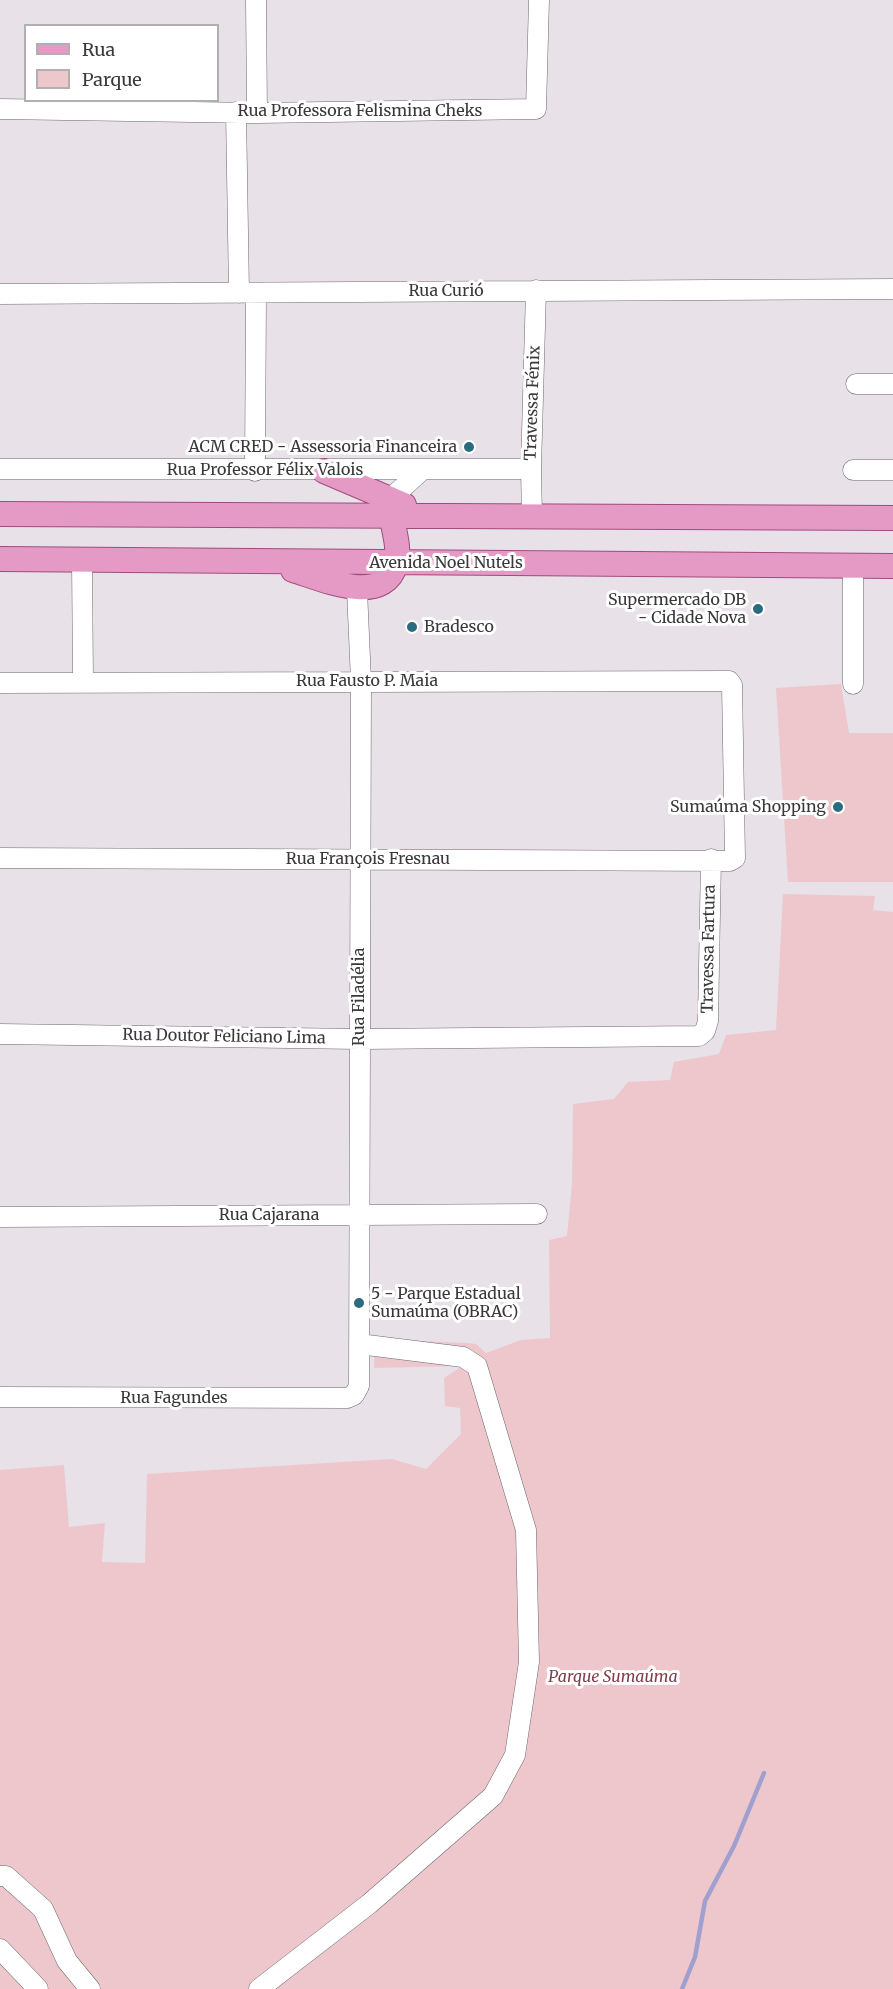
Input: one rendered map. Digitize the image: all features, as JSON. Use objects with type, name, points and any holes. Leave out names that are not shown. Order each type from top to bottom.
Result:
[{"type":"main road","points":[[324,471],[390,507]]},
{"type":"main road","points":[[264,562],[357,590],[383,580],[392,573],[396,563],[396,539],[390,507]]},
{"type":"main road","points":[[0,514],[390,507],[428,516],[893,518]]},
{"type":"main road","name":"Avenida Noel Nutels","points":[[0,559],[893,566]]},
{"type":"street","points":[[256,0],[258,113]]},
{"type":"street","name":"Rua Professora Felismina Cheks","points":[[0,109],[258,113],[531,110],[538,106],[539,0]]},
{"type":"street","points":[[236,112],[255,471]]},
{"type":"street","name":"Rua Curió","points":[[0,294],[893,289]]},
{"type":"street","name":"Travessa Fénix","points":[[532,517],[531,469],[536,290]]},
{"type":"street","points":[[856,384],[893,384]]},
{"type":"street","name":"Rua Professor Félix Valois","points":[[0,469],[324,471],[531,469]]},
{"type":"street","points":[[390,507],[422,470]]},
{"type":"street","points":[[853,470],[893,470]]},
{"type":"street","points":[[82,560],[83,682]]},
{"type":"street","points":[[853,566],[853,684]]},
{"type":"street","name":"Rua Filadélia","points":[[347,1398],[354,1395],[358,1386],[359,1344],[361,681],[357,590]]},
{"type":"street","name":"Rua Fausto P. Maia","points":[[0,683],[729,681],[732,685],[735,858]]},
{"type":"street","name":"Rua François Fresnau","points":[[0,858],[711,859],[730,861],[735,858]]},
{"type":"street","name":"Travessa Fartura","points":[[699,1036],[705,1031],[708,1021],[711,859]]},
{"type":"street","name":"Rua Doutor Feliciano Lima","points":[[0,1034],[360,1039],[699,1036]]},
{"type":"street","name":"Rua Cajarana","points":[[0,1217],[537,1214]]},
{"type":"street","points":[[259,1989],[369,1904],[485,1804],[493,1796],[515,1755],[528,1662],[526,1530],[477,1366],[463,1357],[359,1344]]},
{"type":"street","name":"Rua Fagundes","points":[[0,1397],[347,1398]]},
{"type":"street","points":[[0,1876],[6,1876],[43,1910],[67,1961],[90,1989]]},
{"type":"street","points":[[0,1949],[38,1989]]},
{"type":"green space","name":"Sumaúma Shopping","points":[[841,684],[849,733],[893,733],[893,882],[788,882],[776,688]]},
{"type":"green space","name":"Parque Sumaúma","points":[[783,894],[875,896],[873,910],[893,912],[893,1989],[0,1989],[0,1470],[64,1465],[69,1527],[105,1523],[102,1562],[145,1563],[147,1474],[392,1459],[426,1469],[461,1434],[460,1408],[445,1406],[444,1378],[462,1366],[374,1368],[375,1339],[476,1344],[486,1353],[521,1340],[550,1338],[549,1240],[567,1236],[572,1184],[573,1104],[614,1099],[628,1082],[670,1080],[674,1062],[719,1054],[726,1035],[776,1030]]},
{"type":"waterway","points":[[682,1989],[695,1957],[705,1901],[734,1846],[764,1773]]},
{"type":"place","name":"ACM CRED - Assessoria Financeira","points":[[469,447]]},
{"type":"place","name":"Supermercado DB - Cidade Nova","points":[[758,609]]},
{"type":"place","name":"Bradesco","points":[[412,627]]},
{"type":"place","name":"Sumaúma Shopping","points":[[838,807]]},
{"type":"place","name":"5 - Parque Estadual Sumaúma (OBRAC)","points":[[359,1303]]}]
